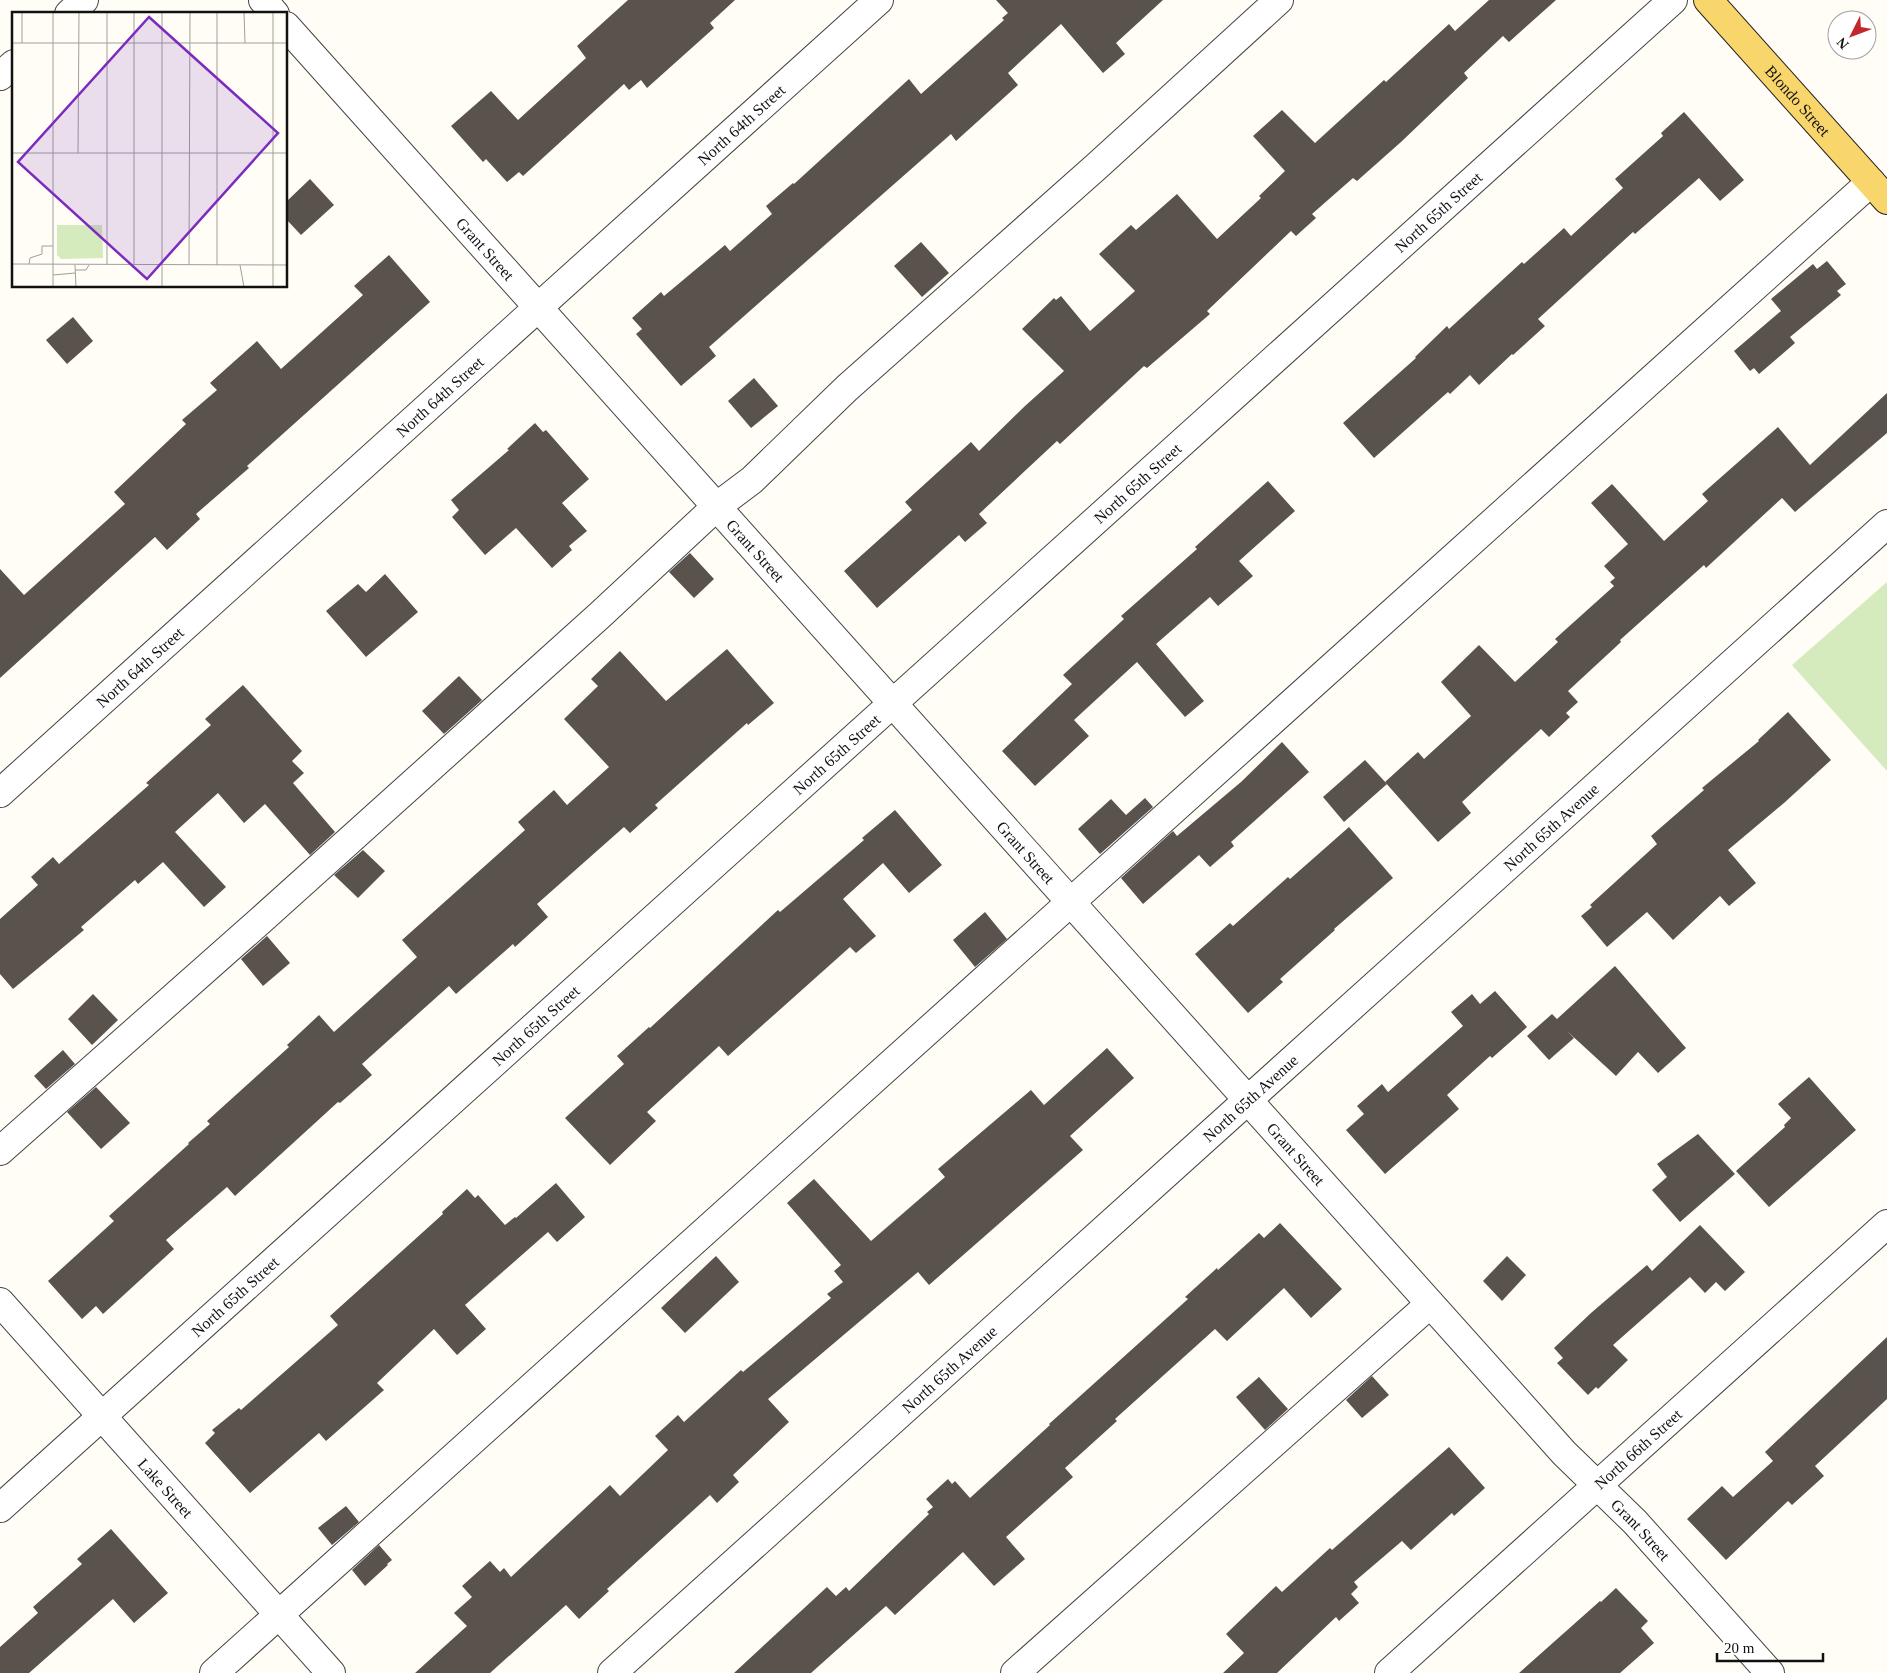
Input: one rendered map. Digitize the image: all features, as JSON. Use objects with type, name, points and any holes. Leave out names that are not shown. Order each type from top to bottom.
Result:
[{"type":"main road","name":"Blondo Street","points":[[1708,0],[1879,191]]},
{"type":"street","points":[[71,12],[84,0]]},
{"type":"street","points":[[263,0],[273,12]]},
{"type":"street","name":"North 64th Street","points":[[0,793],[879,0]]},
{"type":"street","points":[[0,1151],[261,920],[600,615],[716,506],[752,480],[847,388],[1097,166],[1279,0]]},
{"type":"street","name":"North 65th Street","points":[[0,1508],[1673,0]]},
{"type":"street","name":"Grant Street","points":[[288,28],[1564,1453],[1635,1522],[1770,1673]]},
{"type":"street","points":[[0,76],[12,66]]},
{"type":"street","points":[[214,1673],[1071,902],[1879,191]]},
{"type":"street","name":"North 65th Avenue","points":[[612,1673],[1887,524]]},
{"type":"street","name":"North 66th Street","points":[[1389,1673],[1887,1224]]},
{"type":"street","name":"Lake Street","points":[[0,1302],[331,1673]]},
{"type":"street","points":[[1015,1673],[1430,1304]]},
{"type":"green space","points":[[1887,582],[1887,771],[1792,665]]},
{"type":"building","points":[[628,0],[735,0],[710,23],[714,28],[647,88],[641,80],[629,90],[624,84],[523,176],[519,172],[507,182],[486,159],[483,162],[451,126],[491,91],[518,120],[586,58],[577,46]]},
{"type":"building","points":[[996,0],[1163,0],[1116,43],[1125,54],[1103,73],[1061,24],[1008,73],[1018,85],[956,141],[951,134],[709,347],[716,356],[681,386],[636,334],[642,329],[632,318],[661,292],[664,296],[725,245],[730,251],[772,214],[766,206],[794,184],[909,79],[921,94],[1004,20],[1002,18],[1008,13]]},
{"type":"building","points":[[1489,0],[1556,0],[1509,42],[1503,36],[1464,73],[1468,78],[1401,142],[1357,181],[1353,178],[1312,214],[1316,218],[1296,236],[1291,231],[1207,311],[1210,314],[1147,368],[1144,366],[1060,444],[1057,441],[979,514],[987,523],[965,542],[959,535],[877,608],[844,571],[912,510],[905,502],[971,442],[979,451],[1064,371],[1022,329],[1054,298],[1056,300],[1061,296],[1090,331],[1135,291],[1099,254],[1131,225],[1136,230],[1177,194],[1217,239],[1261,198],[1259,196],[1285,171],[1253,136],[1282,110],[1315,143],[1384,80],[1386,82],[1449,24],[1455,31]]},
{"type":"building","points":[[1684,112],[1744,180],[1720,201],[1699,178],[1635,234],[1633,232],[1538,319],[1545,326],[1479,385],[1470,375],[1450,394],[1448,392],[1374,458],[1343,423],[1416,358],[1447,326],[1449,329],[1522,262],[1524,264],[1564,228],[1571,236],[1623,188],[1615,179],[1663,136],[1661,133]]},
{"type":"building","points":[[310,179],[334,205],[301,235],[288,221],[288,200]]},
{"type":"building","points":[[921,242],[949,273],[922,297],[894,266]]},
{"type":"building","points":[[389,255],[430,302],[196,514],[200,519],[167,550],[155,537],[0,678],[0,569],[24,595],[125,504],[114,492],[186,424],[182,420],[217,390],[210,383],[257,341],[281,369],[363,295],[354,286]]},
{"type":"building","points":[[1827,261],[1846,284],[1837,291],[1841,295],[1790,337],[1795,343],[1759,374],[1754,368],[1750,371],[1734,351],[1781,311],[1771,299],[1813,264],[1817,269]]},
{"type":"building","points":[[73,317],[93,341],[67,364],[46,340]]},
{"type":"building","points":[[754,378],[778,406],[751,428],[728,401]]},
{"type":"building","points":[[1887,393],[1887,433],[1795,512],[1782,498],[1706,568],[1704,565],[1620,640],[1621,642],[1568,691],[1578,702],[1566,713],[1570,717],[1549,737],[1541,729],[1462,802],[1471,813],[1438,842],[1385,782],[1418,752],[1424,759],[1471,716],[1441,682],[1479,645],[1515,682],[1558,642],[1555,639],[1614,586],[1610,582],[1615,578],[1604,566],[1628,544],[1591,503],[1612,484],[1664,541],[1708,501],[1702,494],[1778,427],[1810,465]]},
{"type":"building","points":[[535,423],[543,432],[546,430],[589,479],[562,503],[587,531],[569,546],[572,550],[552,568],[516,528],[485,555],[452,517],[459,510],[451,500],[509,450],[507,449]]},
{"type":"building","points":[[1268,481],[1295,511],[1239,561],[1253,576],[1218,606],[1210,597],[1156,644],[1204,701],[1185,717],[1137,662],[1074,720],[1089,736],[1035,786],[1002,751],[1072,684],[1063,675],[1124,619],[1121,616],[1197,549],[1195,547]]},
{"type":"building","points":[[690,553],[714,579],[694,598],[669,572]]},
{"type":"building","points":[[385,574],[418,612],[366,657],[326,611],[358,584],[366,592]]},
{"type":"building","points":[[727,649],[774,703],[748,725],[747,723],[655,805],[658,808],[630,833],[624,827],[537,904],[548,917],[515,947],[513,944],[456,994],[449,986],[362,1064],[372,1075],[340,1103],[338,1102],[235,1196],[227,1187],[166,1240],[174,1249],[103,1314],[96,1306],[82,1319],[48,1281],[114,1221],[109,1216],[210,1124],[207,1121],[289,1047],[287,1045],[319,1015],[334,1032],[417,957],[402,940],[525,830],[518,822],[554,790],[567,805],[609,767],[564,719],[598,686],[591,679],[620,651],[666,701]]},
{"type":"building","points":[[459,676],[482,700],[444,734],[422,711]]},
{"type":"building","points":[[243,685],[302,751],[292,761],[304,773],[293,783],[335,832],[310,855],[265,804],[244,823],[218,793],[175,832],[226,887],[204,907],[163,862],[138,884],[135,880],[81,927],[84,930],[13,989],[0,974],[0,919],[38,885],[31,877],[53,857],[59,864],[149,785],[146,783],[211,725],[205,719]]},
{"type":"building","points":[[1788,712],[1831,760],[1728,850],[1756,883],[1729,906],[1720,896],[1673,940],[1647,912],[1607,947],[1581,916],[1592,907],[1590,905],[1657,844],[1651,836],[1704,790],[1702,788],[1759,741]]},
{"type":"building","points":[[1282,742],[1309,772],[1231,842],[1234,846],[1210,867],[1199,855],[1143,904],[1121,878],[1173,831],[1177,836],[1241,782]]},
{"type":"building","points":[[1365,760],[1387,784],[1344,822],[1323,797]]},
{"type":"building","points":[[1145,798],[1153,807],[1100,854],[1078,829],[1111,799],[1126,815]]},
{"type":"building","points":[[895,810],[942,865],[909,893],[883,863],[843,899],[876,936],[856,953],[850,947],[728,1056],[719,1046],[647,1112],[656,1121],[610,1165],[565,1118],[624,1064],[617,1056],[778,910],[780,912],[864,840],[862,838]]},
{"type":"building","points":[[1349,827],[1393,878],[1280,979],[1283,982],[1248,1013],[1195,954],[1230,923],[1233,926],[1288,877],[1290,879]]},
{"type":"building","points":[[363,850],[385,871],[358,898],[334,875]]},
{"type":"building","points":[[985,912],[1007,939],[975,967],[953,940]]},
{"type":"building","points":[[267,936],[290,963],[263,986],[241,959]]},
{"type":"building","points":[[1615,966],[1686,1048],[1658,1073],[1638,1052],[1616,1076],[1567,1031],[1574,1038],[1549,1060],[1527,1036],[1552,1014],[1557,1019]]},
{"type":"building","points":[[1495,991],[1527,1027],[1492,1058],[1490,1056],[1447,1095],[1459,1109],[1385,1174],[1346,1130],[1364,1114],[1357,1106],[1382,1084],[1388,1092],[1463,1026],[1451,1012],[1472,994],[1480,1004]]},
{"type":"building","points":[[93,994],[118,1020],[92,1045],[68,1019]]},
{"type":"building","points":[[1107,1048],[1134,1078],[1070,1136],[1083,1150],[929,1285],[918,1272],[768,1399],[789,1422],[733,1475],[739,1482],[717,1503],[710,1495],[607,1589],[609,1591],[579,1619],[566,1605],[490,1673],[415,1673],[467,1626],[454,1613],[472,1597],[462,1586],[490,1561],[500,1572],[504,1568],[511,1577],[610,1485],[620,1496],[668,1450],[655,1436],[678,1415],[684,1422],[741,1370],[743,1372],[831,1298],[827,1294],[843,1282],[834,1271],[841,1265],[787,1203],[814,1179],[871,1241],[945,1177],[938,1169],[1031,1090],[1044,1105]]},
{"type":"building","points":[[63,1050],[75,1064],[46,1089],[34,1076]]},
{"type":"building","points":[[1809,1077],[1856,1130],[1769,1207],[1736,1171],[1785,1127],[1784,1125],[1791,1118],[1778,1104]]},
{"type":"building","points":[[96,1087],[130,1123],[101,1149],[67,1112]]},
{"type":"building","points":[[1698,1134],[1735,1174],[1680,1222],[1652,1190],[1667,1177],[1657,1164]]},
{"type":"building","points":[[556,1183],[585,1217],[557,1242],[548,1232],[465,1305],[486,1329],[457,1355],[434,1329],[377,1383],[384,1390],[326,1441],[319,1433],[250,1493],[205,1443],[215,1433],[212,1430],[239,1408],[241,1410],[338,1325],[330,1316],[443,1214],[442,1212],[467,1189],[475,1198],[478,1195],[505,1225],[516,1218]]},
{"type":"building","points":[[1280,1223],[1342,1289],[1311,1318],[1284,1288],[1227,1341],[1215,1329],[1115,1419],[1117,1421],[1065,1468],[1073,1477],[1006,1537],[1025,1559],[994,1586],[963,1552],[895,1615],[886,1606],[811,1673],[734,1673],[827,1587],[836,1596],[846,1587],[849,1591],[929,1514],[927,1512],[933,1507],[926,1499],[948,1479],[952,1484],[955,1481],[970,1498],[1188,1299],[1185,1297],[1217,1268],[1218,1270],[1259,1233],[1264,1238]]},
{"type":"building","points":[[1700,1225],[1745,1272],[1725,1291],[1716,1282],[1705,1293],[1690,1277],[1613,1345],[1628,1360],[1598,1389],[1596,1387],[1588,1395],[1557,1363],[1563,1358],[1554,1348],[1647,1265],[1652,1271]]},
{"type":"building","points":[[716,1256],[739,1282],[685,1333],[661,1308]]},
{"type":"building","points":[[1507,1256],[1526,1275],[1502,1301],[1483,1281]]},
{"type":"building","points":[[1887,1337],[1887,1399],[1815,1466],[1824,1476],[1792,1505],[1788,1501],[1726,1560],[1687,1519],[1722,1486],[1733,1497],[1773,1461],[1765,1452]]},
{"type":"building","points":[[1372,1376],[1389,1395],[1362,1418],[1346,1400]]},
{"type":"building","points":[[1259,1377],[1288,1409],[1265,1430],[1236,1397]]},
{"type":"building","points":[[1449,1447],[1485,1488],[1454,1516],[1452,1513],[1411,1550],[1402,1541],[1354,1582],[1358,1587],[1351,1594],[1359,1603],[1339,1621],[1336,1617],[1277,1673],[1223,1673],[1244,1653],[1226,1634],[1276,1586],[1282,1592],[1330,1548],[1332,1550]]},
{"type":"building","points":[[346,1506],[359,1522],[332,1545],[318,1528]]},
{"type":"building","points":[[111,1529],[168,1593],[134,1623],[113,1599],[29,1673],[0,1673],[0,1647],[38,1613],[33,1607],[82,1564],[77,1559]]},
{"type":"building","points":[[379,1545],[392,1560],[365,1586],[352,1570]]},
{"type":"building","points":[[1616,1588],[1648,1621],[1641,1628],[1654,1643],[1620,1673],[1519,1673],[1600,1601]]}]
